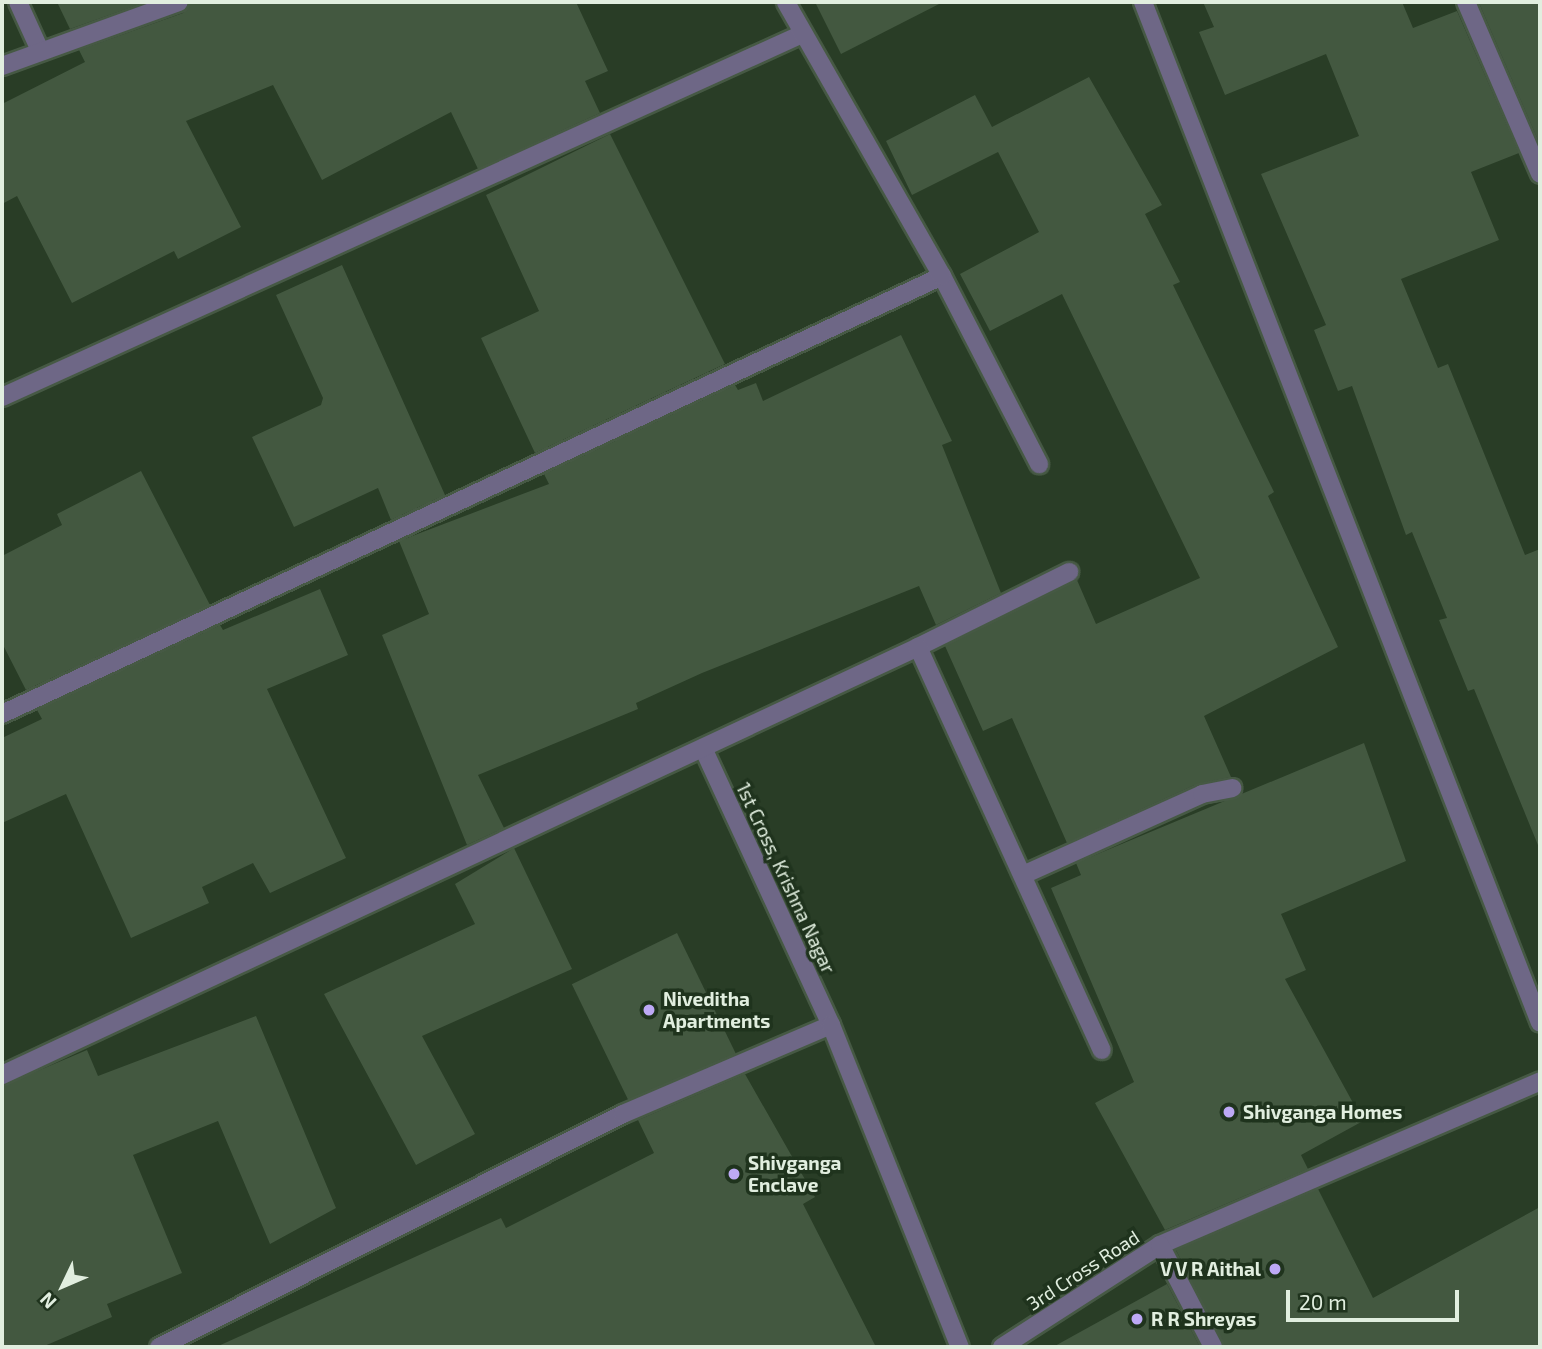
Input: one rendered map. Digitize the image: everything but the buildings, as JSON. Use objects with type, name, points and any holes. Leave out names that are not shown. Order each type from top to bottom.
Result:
[{"type":"street","points":[[18,2],[39,48]]},
{"type":"street","points":[[2,66],[39,48],[179,2]]},
{"type":"street","points":[[786,2],[800,35],[942,276],[1039,464]]},
{"type":"street","points":[[1143,2],[1533,978],[1540,1023]]},
{"type":"street","points":[[1466,2],[1540,174]]},
{"type":"street","points":[[2,397],[800,35]]},
{"type":"street","points":[[2,713],[942,276]]},
{"type":"street","points":[[2,1075],[918,647],[1069,572]]},
{"type":"street","points":[[918,647],[1102,1050]]},
{"type":"street","name":"1st Cross, Krishna Nagar","points":[[703,748],[831,1025],[960,1347]]},
{"type":"street","points":[[1023,874],[1202,794],[1232,788]]},
{"type":"street","points":[[159,1347],[623,1114],[831,1025]]},
{"type":"street","points":[[1160,1245],[1540,1081]]},
{"type":"street","name":"3rd Cross Road","points":[[1002,1347],[1160,1245],[1213,1347]]},
{"type":"place","name":"Niveditha Apartments","points":[[649,1010]]},
{"type":"place","name":"Shivganga Homes","points":[[1229,1112]]},
{"type":"place","name":"Shivganga Enclave","points":[[734,1174]]},
{"type":"place","name":"V V R Aithal","points":[[1275,1269]]},
{"type":"place","name":"R R Shreyas","points":[[1137,1319]]}]
